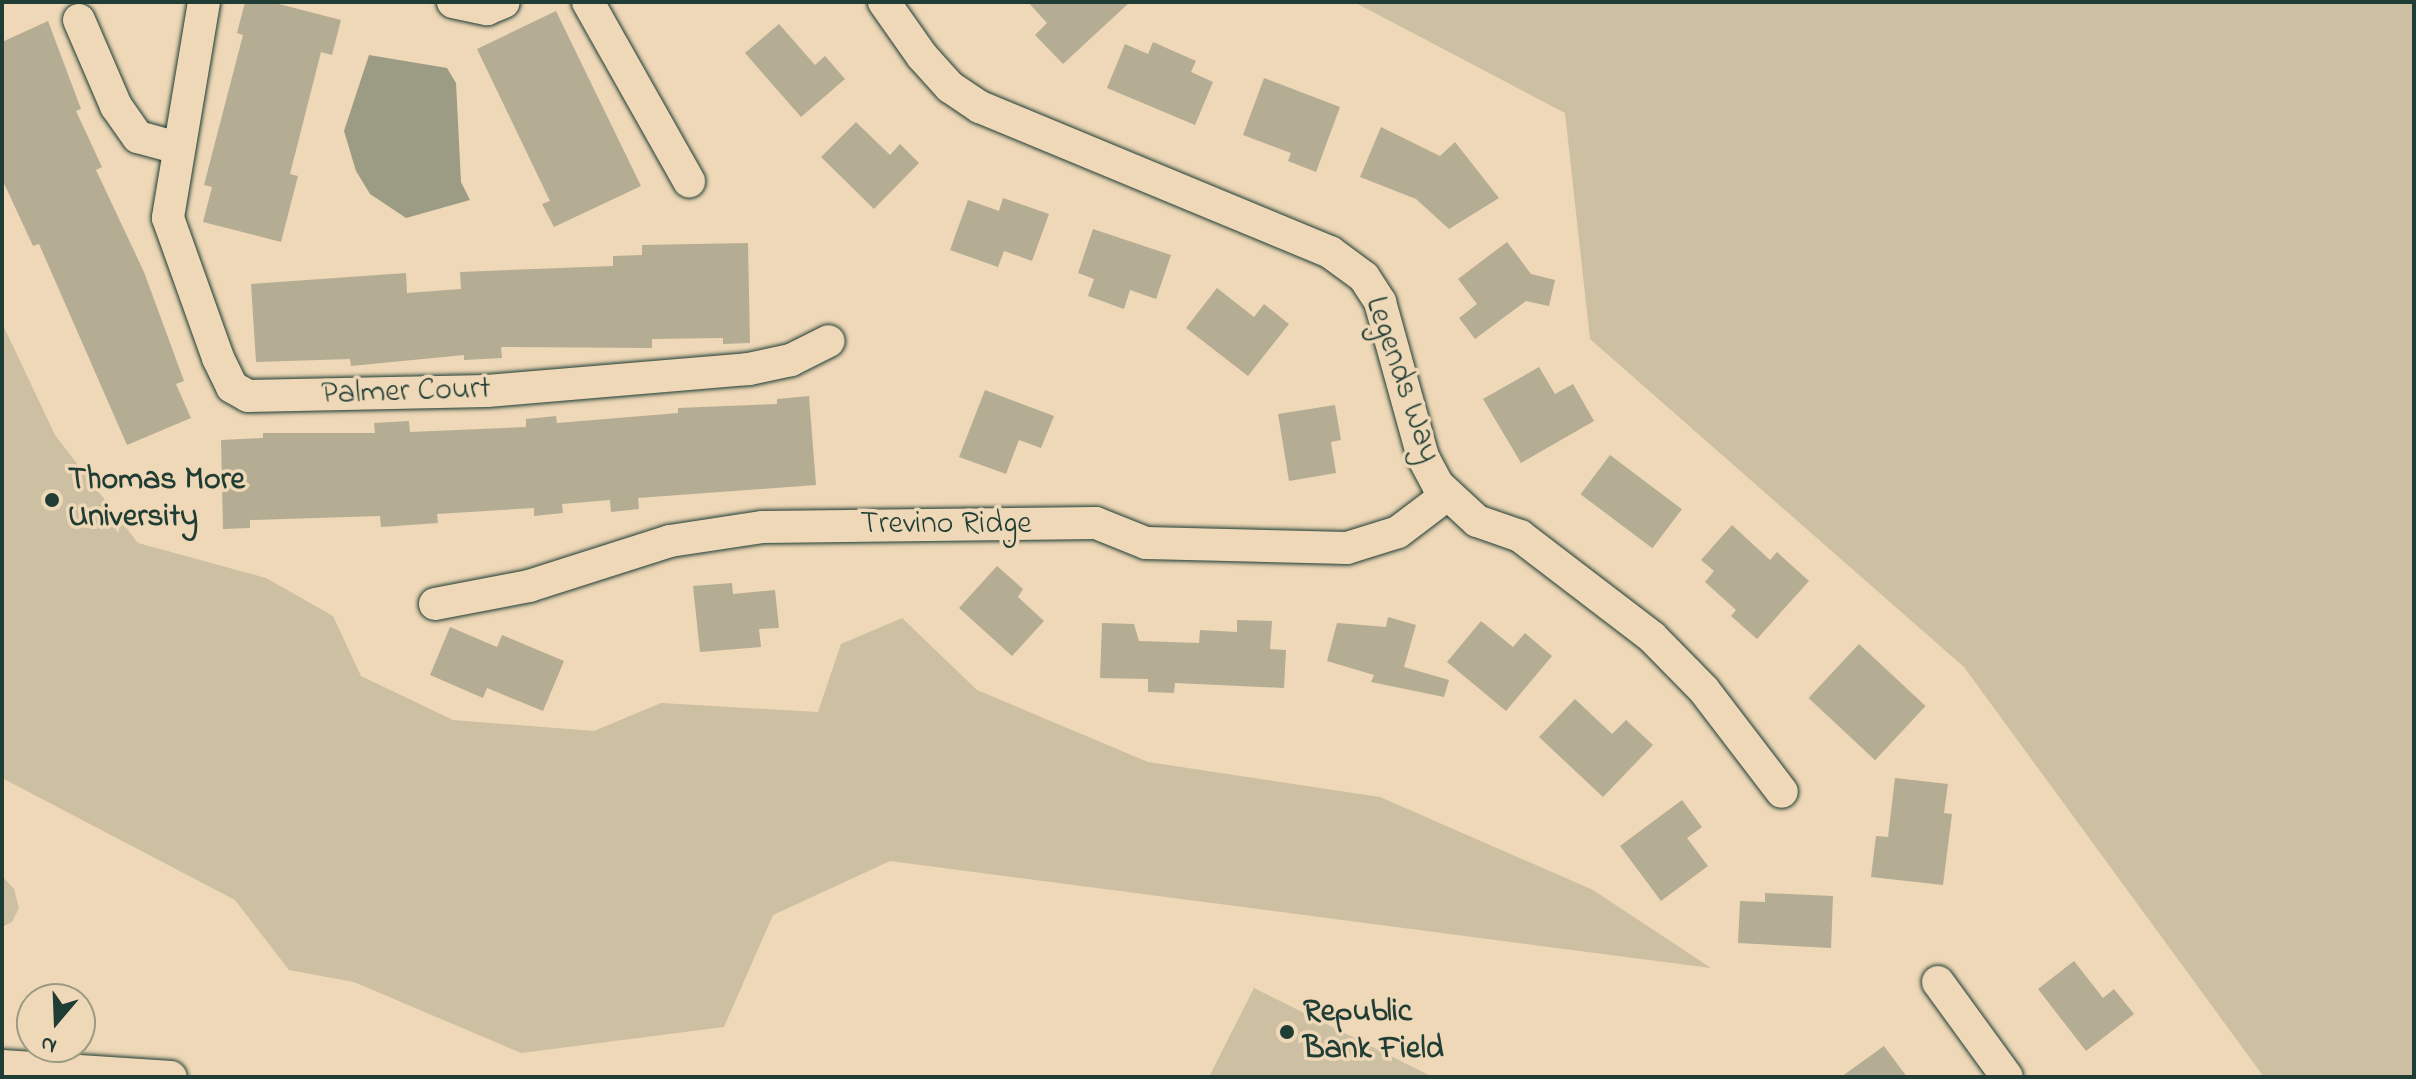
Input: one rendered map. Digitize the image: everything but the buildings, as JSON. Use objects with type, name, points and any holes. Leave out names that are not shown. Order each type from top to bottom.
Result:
[{"type":"street","name":"Palmer Court","points":[[204,2],[168,218],[218,358],[232,387],[248,396],[487,391],[749,369],[791,360],[829,341]]},
{"type":"street","points":[[453,2],[487,9],[504,2]]},
{"type":"street","points":[[588,2],[689,181]]},
{"type":"street","name":"Legends Way","points":[[884,2],[922,56],[950,87],[980,107],[1330,252],[1364,277],[1380,302],[1423,457],[1447,495],[1477,521],[1520,536],[1652,637],[1704,690],[1782,792]]},
{"type":"street","points":[[79,20],[116,106],[138,137],[178,148]]},
{"type":"street","name":"Trevino Ridge","points":[[435,604],[529,586],[670,541],[763,527],[1096,523],[1146,543],[1347,548],[1398,532],[1447,495]]},
{"type":"street","points":[[1938,982],[2007,1077]]},
{"type":"street","points":[[2,1066],[27,1072],[171,1077]]},
{"type":"shaded area","points":[[1354,2],[2414,2],[2414,1077],[2264,1077],[1964,667],[1590,339],[1565,113]]},
{"type":"shaded area","points":[[369,55],[447,68],[456,83],[461,182],[470,200],[406,218],[370,194],[356,171],[344,131]]},
{"type":"shaded area","points":[[2,323],[55,435],[138,543],[266,578],[333,616],[361,676],[453,720],[594,731],[661,703],[818,712],[841,644],[902,618],[977,690],[1148,762],[1380,797],[1593,890],[1711,968],[890,861],[773,915],[724,1027],[521,1053],[354,982],[289,970],[235,900],[2,778]]},
{"type":"shaded area","points":[[2,876],[14,889],[19,908],[12,922],[2,927]]},
{"type":"shaded area","name":"Republic Bank Field","points":[[1254,988],[1433,1077],[1209,1077]]},
{"type":"place","name":"Thomas More University","points":[[52,500]]},
{"type":"place","name":"Republic Bank Field","points":[[1287,1032]]}]
